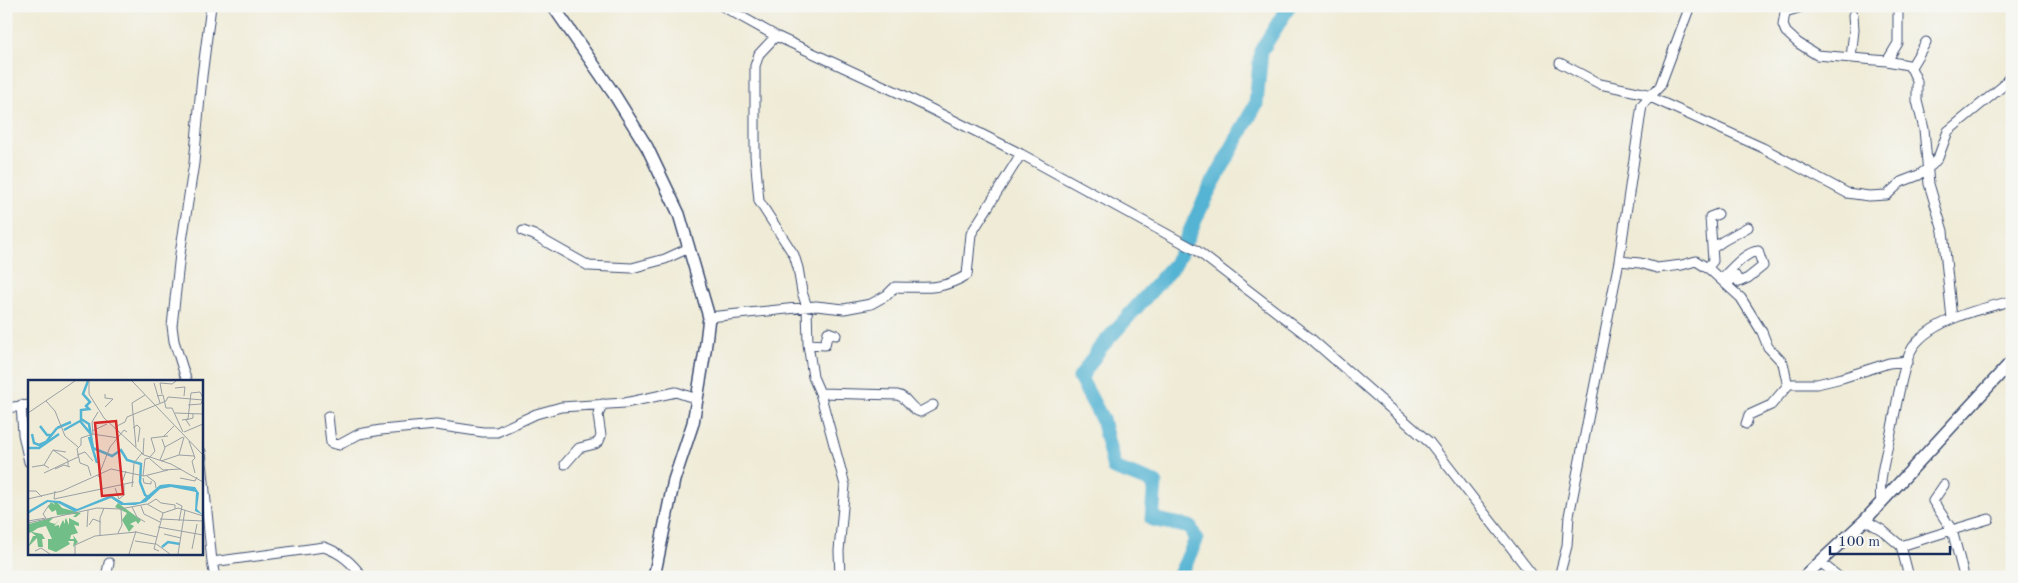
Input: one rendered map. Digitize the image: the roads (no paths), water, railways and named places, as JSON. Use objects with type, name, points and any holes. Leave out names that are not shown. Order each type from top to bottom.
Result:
[{"type":"street","points":[[186,380],[174,341],[172,326],[180,254],[194,163],[210,6]]},
{"type":"street","points":[[553,6],[614,94],[647,148],[676,204],[709,317],[693,423],[674,480],[654,577]]},
{"type":"street","points":[[722,6],[776,36],[901,94],[1021,154],[1196,250],[1309,337],[1430,443],[1534,577]]},
{"type":"street","points":[[1560,577],[1567,546],[1569,516],[1618,261],[1642,104],[1660,86],[1690,6]]},
{"type":"street","points":[[1805,6],[1785,9],[1783,25],[1786,32],[1798,43],[1817,55],[1887,61],[1911,67]]},
{"type":"street","points":[[1887,61],[1898,43],[1898,6]]},
{"type":"street","points":[[2010,6],[2012,10]]},
{"type":"street","points":[[1851,58],[1854,30],[1853,15]]},
{"type":"street","points":[[776,36],[759,54],[755,66],[755,155],[759,201],[794,255],[807,307],[808,344],[813,377],[820,393],[845,485],[838,576]]},
{"type":"street","points":[[1911,67],[1926,42]]},
{"type":"street","points":[[1560,63],[1600,84],[1651,96],[1763,148],[1854,195],[1887,195],[1901,182],[1919,175],[1938,158],[1945,137],[1954,125],[2002,86],[2012,73]]},
{"type":"street","points":[[1911,67],[1917,81],[1917,100],[1924,129],[1926,169],[1931,194],[1943,231],[1952,319]]},
{"type":"street","points":[[709,317],[807,307],[844,309],[871,304],[887,295],[895,287],[941,287],[967,274],[971,234],[1021,154]]},
{"type":"street","points":[[1707,268],[1713,261],[1710,217],[1718,214]]},
{"type":"street","points":[[1713,248],[1748,228]]},
{"type":"street","points":[[523,231],[534,235],[589,266],[632,268],[665,259],[689,248]]},
{"type":"street","points":[[1758,251],[1763,266],[1748,278],[1739,282],[1735,275],[1724,282],[1745,257],[1758,251]]},
{"type":"street","points":[[1618,261],[1657,268],[1682,266],[1696,261],[1707,268],[1741,298],[1762,332],[1768,347],[1783,363],[1787,382],[1790,384]]},
{"type":"street","points":[[1881,503],[1883,470],[1901,384],[1913,347],[1924,336],[1952,319],[2012,300]]},
{"type":"street","points":[[808,344],[825,345],[828,332],[836,335]]},
{"type":"street","points":[[1746,424],[1749,415],[1771,405],[1790,384],[1817,384],[1889,363],[1908,361]]},
{"type":"street","points":[[1804,577],[1866,520],[2012,361]]},
{"type":"street","points":[[328,416],[331,443],[340,444],[358,434],[436,425],[482,432],[497,432],[536,414],[561,407],[625,403],[676,392],[697,399]]},
{"type":"street","points":[[820,393],[897,395],[905,398],[916,411],[920,412],[934,405]]},
{"type":"street","points":[[566,464],[579,448],[595,444],[599,441],[601,436],[598,415],[602,404]]},
{"type":"street","points":[[6,408],[25,405],[24,434],[28,456]]},
{"type":"street","points":[[202,462],[215,577]]},
{"type":"street","points":[[1944,485],[1933,501],[1952,530],[1963,572]]},
{"type":"street","points":[[1901,546],[1988,519]]},
{"type":"street","points":[[1866,520],[1882,530],[1901,546],[1909,577]]},
{"type":"street","points":[[212,562],[324,547],[338,552],[355,566],[362,577]]},
{"type":"street","points":[[1820,562],[1839,577]]},
{"type":"street","points":[[106,577],[109,563]]},
{"type":"waterway","points":[[1179,577],[1196,540],[1190,527],[1152,519],[1155,483],[1114,468],[1102,419],[1080,378],[1100,348],[1175,264],[1207,194],[1256,104],[1261,51],[1289,6]]}]
